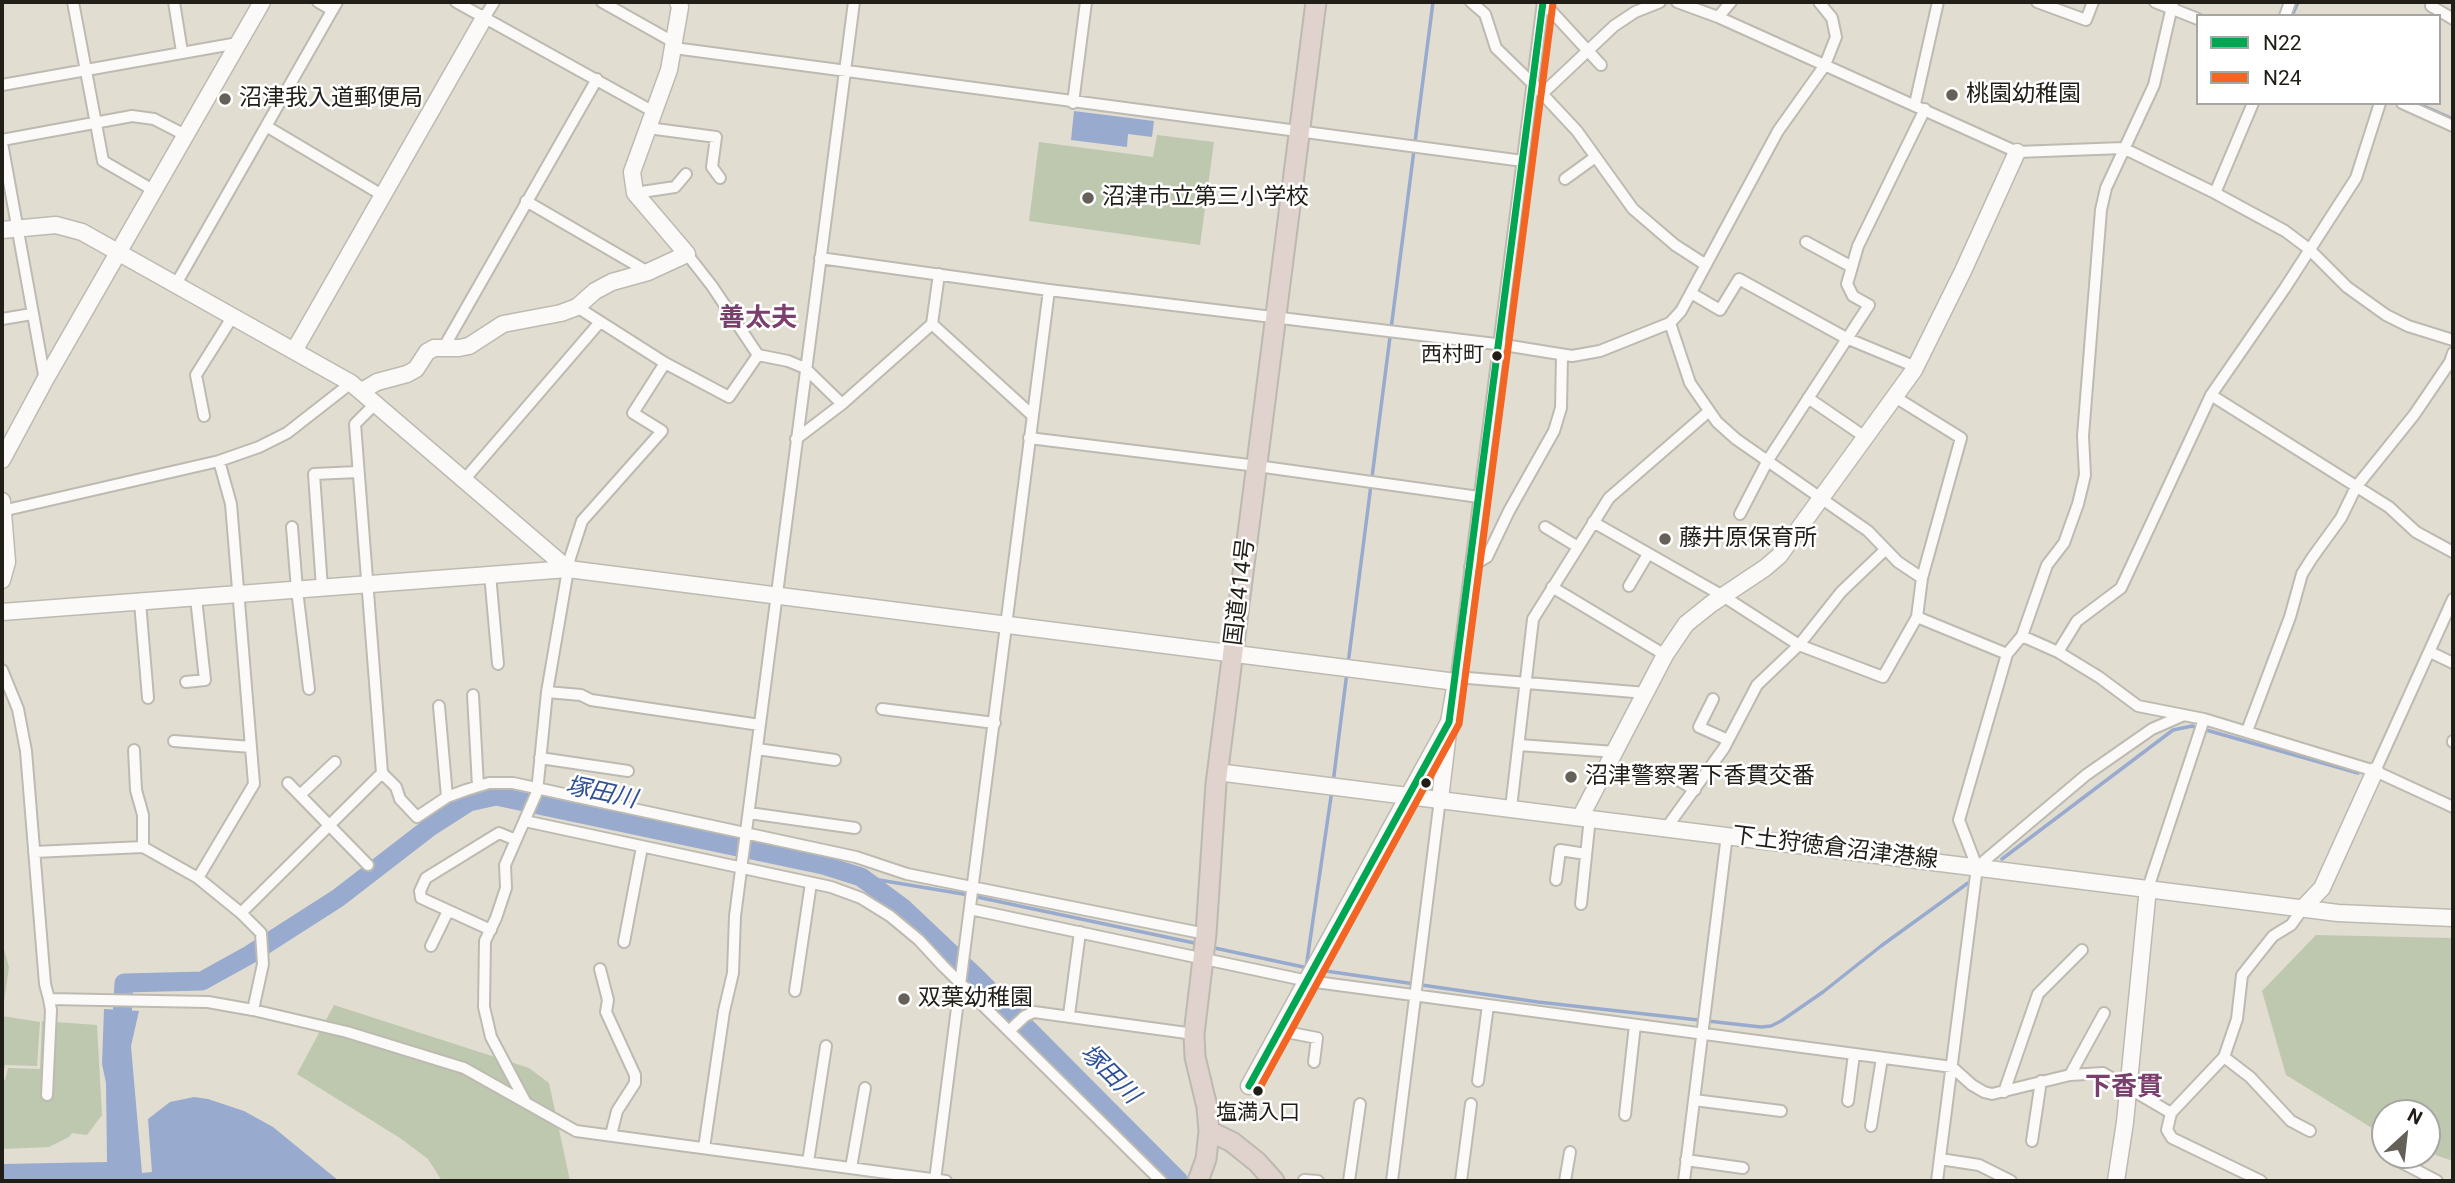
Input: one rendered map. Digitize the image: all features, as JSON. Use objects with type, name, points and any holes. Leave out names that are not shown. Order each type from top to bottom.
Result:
[{"type":"highway","name":"国道414号","points":[[1198,1181],[1206,1159],[1209,1131],[1195,1057],[1194,1034],[1206,934],[1217,772],[1316,2]]},
{"type":"highway","points":[[1209,1131],[1232,1142],[1257,1162],[1274,1181]]},
{"type":"street","points":[[73,2],[103,161],[153,190]]},
{"type":"street","points":[[174,2],[182,52]]},
{"type":"street","points":[[2,457],[262,2]]},
{"type":"street","points":[[176,284],[335,6],[318,2]]},
{"type":"street","points":[[457,2],[654,112]]},
{"type":"street","points":[[294,351],[494,2]]},
{"type":"street","points":[[602,2],[674,46],[844,72],[1523,161]]},
{"type":"street","points":[[678,2],[680,7],[674,46],[663,90],[632,172],[635,193],[712,286],[758,355],[805,368],[842,404]]},
{"type":"street","points":[[704,1148],[723,1011],[733,973],[735,916],[854,2]]},
{"type":"street","points":[[1073,103],[1086,2]]},
{"type":"street","points":[[1471,2],[1485,14],[1496,48],[1543,93],[1577,131],[1594,158],[1642,218],[1675,245],[1706,265]]},
{"type":"street","points":[[1392,1181],[1543,2]]},
{"type":"street","points":[[1543,2],[1601,65]]},
{"type":"street","points":[[1543,93],[1628,16],[1660,2]]},
{"type":"street","points":[[1677,2],[1718,17],[2017,152],[2123,148],[2285,231],[2309,249],[2347,287],[2386,315],[2408,326],[2453,340]]},
{"type":"street","points":[[1718,17],[1731,2]]},
{"type":"street","points":[[820,258],[1562,355],[1600,351],[1670,323],[1681,311],[1778,131],[1825,65],[1836,37],[1832,18],[1819,2]]},
{"type":"street","points":[[1740,514],[1768,460],[1869,305],[1853,296],[1847,284],[1858,246],[1920,107],[1938,2]]},
{"type":"street","points":[[2037,2],[2086,20],[2093,2]]},
{"type":"street","points":[[2155,2],[2173,5],[2196,18]]},
{"type":"street","points":[[1937,1181],[1977,867],[1959,820],[2007,654],[2022,636],[2047,565],[2067,535],[2078,504],[2085,475],[2083,436],[2099,223],[2106,188],[2154,85],[2173,5]]},
{"type":"street","points":[[2430,8],[2453,19]]},
{"type":"street","points":[[2,85],[238,43]]},
{"type":"street","points":[[444,347],[597,79]]},
{"type":"street","points":[[2215,193],[2252,105]]},
{"type":"street","points":[[2058,652],[2077,621],[2121,587],[2211,395],[2356,178],[2379,105]]},
{"type":"street","points":[[2406,105],[2453,126]]},
{"type":"street","points":[[46,380],[32,314],[9,229],[2,142],[95,121],[132,116],[154,119],[184,135]]},
{"type":"street","points":[[266,126],[382,195]]},
{"type":"street","points":[[648,128],[716,137],[712,167],[720,178]]},
{"type":"street","points":[[1581,904],[1586,854],[1585,817],[1665,655],[1686,624],[1779,556],[1916,367],[2017,152]]},
{"type":"street","points":[[1564,179],[1594,158]]},
{"type":"street","points":[[635,193],[675,187],[686,174]]},
{"type":"street","points":[[526,201],[648,272]]},
{"type":"street","points":[[9,229],[56,225],[82,232],[357,387],[568,569]]},
{"type":"street","points":[[1806,242],[1852,267]]},
{"type":"street","points":[[2,511],[219,461],[259,447],[287,433],[357,387],[415,369],[427,352],[435,348],[469,346],[503,324],[561,313],[577,307],[594,291],[612,282],[648,272],[687,254]]},
{"type":"street","points":[[796,439],[842,404],[932,324],[939,274]]},
{"type":"street","points":[[1690,293],[1720,310],[1739,278],[1846,338],[1916,367]]},
{"type":"street","points":[[49,999],[208,1002],[253,1010],[347,1032],[464,1068],[576,1131],[940,1180],[961,978],[1049,290]]},
{"type":"street","points":[[577,307],[665,363],[729,397],[758,355]]},
{"type":"street","points":[[2,320],[32,314]]},
{"type":"street","points":[[204,416],[197,375],[233,316]]},
{"type":"street","points":[[464,480],[600,322]]},
{"type":"street","points":[[1670,323],[1690,383],[1708,412],[1736,439],[1868,531],[1885,550],[1922,578]]},
{"type":"street","points":[[932,324],[1032,415]]},
{"type":"street","points":[[2247,731],[2290,617],[2299,580],[2341,518],[2356,487],[2414,415],[2450,362],[2453,353]]},
{"type":"street","points":[[1470,567],[1487,557],[1509,511],[1554,431],[1561,408],[1562,355]]},
{"type":"street","points":[[526,1103],[491,1037],[484,1007],[485,941],[506,888],[505,864],[537,790],[547,692],[568,569],[582,522],[662,431],[633,413],[665,363]]},
{"type":"street","points":[[2211,395],[2389,507],[2416,532],[2453,552]]},
{"type":"street","points":[[1593,522],[1723,596],[1799,645],[1883,677],[1917,617],[1922,578],[1961,438],[1895,397]]},
{"type":"street","points":[[1808,398],[1865,437]]},
{"type":"street","points":[[376,403],[355,424],[382,774],[396,787],[400,799],[417,817],[447,797],[478,786],[513,783],[856,857],[907,874],[1206,934]]},
{"type":"street","points":[[1511,808],[1533,619],[1609,498],[1708,412]]},
{"type":"street","points":[[1029,438],[1479,497]]},
{"type":"street","points":[[198,878],[254,784],[231,504],[219,461]]},
{"type":"street","points":[[322,589],[314,474],[358,472]]},
{"type":"street","points":[[2,501],[7,562],[2,580]]},
{"type":"street","points":[[292,527],[309,689]]},
{"type":"street","points":[[1545,527],[1578,547]]},
{"type":"street","points":[[1667,827],[1728,740],[1757,685],[1799,645],[1841,592],[1885,550]]},
{"type":"street","points":[[1629,586],[1648,554]]},
{"type":"street","points":[[2,612],[568,569],[1347,668],[1646,693]]},
{"type":"street","points":[[490,574],[498,664]]},
{"type":"street","points":[[1552,587],[1665,655]]},
{"type":"street","points":[[186,682],[205,680],[196,598]]},
{"type":"street","points":[[2261,1181],[2172,1138],[2167,1130],[2171,1113],[2224,1057],[2237,1019],[2242,975],[2273,936],[2291,925],[2322,888],[2453,599]]},
{"type":"street","points":[[140,603],[148,698]]},
{"type":"street","points":[[1917,617],[2007,654]]},
{"type":"street","points":[[2022,636],[2058,652],[2099,677],[2138,706],[2204,719],[2375,771],[2453,807]]},
{"type":"street","points":[[2430,652],[2453,663]]},
{"type":"street","points":[[2,670],[18,709],[26,751],[45,984],[51,1010],[47,1095]]},
{"type":"street","points":[[547,692],[581,695],[591,700],[760,725]]},
{"type":"street","points":[[473,695],[478,786]]},
{"type":"street","points":[[1713,699],[1699,727],[1728,740]]},
{"type":"street","points":[[439,706],[447,797]]},
{"type":"street","points":[[882,709],[995,723]]},
{"type":"street","points":[[1977,867],[2086,775],[2152,729],[2184,715]]},
{"type":"street","points":[[2116,1181],[2148,888],[2204,719]]},
{"type":"street","points":[[1250,1087],[1449,722]]},
{"type":"street","points":[[174,741],[251,747]]},
{"type":"street","points":[[1519,745],[1615,752]]},
{"type":"street","points":[[757,749],[835,760]]},
{"type":"street","points":[[134,750],[136,790],[143,815],[143,847]]},
{"type":"street","points":[[540,758],[628,771]]},
{"type":"street","points":[[300,795],[335,762]]},
{"type":"street","name":"下土狩徳倉沼津港線","points":[[1217,772],[2338,913],[2453,918]]},
{"type":"street","points":[[1665,772],[1695,790]]},
{"type":"street","points":[[241,913],[382,774]]},
{"type":"street","points":[[288,783],[368,865]]},
{"type":"street","points":[[749,813],[855,828]]},
{"type":"street","points":[[526,819],[831,887],[861,898],[890,916],[961,978],[1161,1181]]},
{"type":"street","points":[[491,930],[421,898],[420,891],[426,878],[499,833],[516,840]]},
{"type":"street","points":[[1684,1181],[1727,835]]},
{"type":"street","points":[[34,852],[143,847],[198,878],[261,933],[263,964],[253,1010]]},
{"type":"street","points":[[624,942],[642,847]]},
{"type":"street","points":[[1556,880],[1560,850],[1586,854]]},
{"type":"street","points":[[795,991],[811,883]]},
{"type":"street","points":[[970,909],[1308,981],[1635,1025],[1702,1030],[1952,1067],[1984,1092],[2004,1092],[2070,1075],[2103,1073],[2171,1113]]},
{"type":"street","points":[[431,946],[448,911]]},
{"type":"street","points":[[1069,1015],[1080,932]]},
{"type":"street","points":[[2004,1092],[2038,994],[2082,950]]},
{"type":"street","points":[[600,970],[608,1000],[606,1012],[635,1075],[635,1083],[617,1111],[611,1135]]},
{"type":"street","points":[[1478,1082],[1488,1005]]},
{"type":"street","points":[[1012,1028],[1034,1012],[1194,1034]]},
{"type":"street","points":[[2070,1075],[2104,1013]]},
{"type":"street","points":[[1625,1115],[1635,1025]]},
{"type":"street","points":[[1281,1031],[1317,1038],[1314,1062]]},
{"type":"street","points":[[808,1162],[826,1046]]},
{"type":"street","points":[[1848,1101],[1854,1054]]},
{"type":"street","points":[[2224,1057],[2261,1087],[2291,1121],[2310,1131]]},
{"type":"street","points":[[1871,1126],[1882,1058]]},
{"type":"street","points":[[2032,1141],[2041,1081]]},
{"type":"street","points":[[851,1168],[865,1088]]},
{"type":"street","points":[[1693,1100],[1781,1111]]},
{"type":"street","points":[[1349,1181],[1360,1104]]},
{"type":"street","points":[[1461,1181],[1471,1104]]},
{"type":"street","points":[[1565,1181],[1570,1152]]},
{"type":"street","points":[[1940,1159],[1979,1164],[2011,1181]]},
{"type":"street","points":[[1686,1160],[1742,1168]]},
{"type":"street","points":[[2414,1169],[2437,1181]]},
{"type":"street","points":[[1304,1180],[1318,1181]]},
{"type":"green space","points":[[1157,135],[1214,142],[1200,245],[1029,221],[1039,142],[1153,157]]},
{"type":"green space","points":[[2316,935],[2453,938],[2453,1161],[2441,1157],[2441,1099],[2371,1099],[2371,1127],[2286,1075],[2262,991]]},
{"type":"green space","points":[[2,942],[9,967],[2,1016]]},
{"type":"green space","points":[[334,1005],[529,1068],[549,1083],[570,1181],[442,1181],[428,1159],[400,1138],[297,1074]]},
{"type":"green space","points":[[2,1016],[40,1022],[37,1066],[5,1065],[2,1079]]},
{"type":"green space","points":[[42,1021],[97,1025],[102,1115],[87,1135],[72,1133],[49,1147],[2,1149],[2,1081],[5,1080],[8,1068],[40,1069]]},
{"type":"water","points":[[1074,111],[1154,121],[1152,137],[1128,134],[1127,147],[1071,140]]},
{"type":"water","points":[[104,1009],[139,1011],[131,1046],[142,1173],[152,1172],[148,1119],[170,1102],[194,1097],[244,1111],[273,1127],[339,1181],[2,1181],[2,1164],[107,1162],[106,1083],[102,1064]]},
{"type":"waterway","points":[[1348,664],[1433,2]]},
{"type":"waterway","points":[[2293,14],[2298,2]]},
{"type":"waterway","points":[[2422,105],[2453,119]]},
{"type":"waterway","points":[[1333,783],[1347,672]]},
{"type":"waterway","points":[[2002,859],[2173,730],[2192,726],[2358,773]]},
{"type":"waterway","points":[[1306,968],[1332,790]]},
{"type":"waterway","name":"塚田川","points":[[121,1035],[124,983],[202,981],[249,955],[338,898],[430,827],[469,802],[496,796],[823,865],[861,877],[903,908],[978,979],[1179,1181]]},
{"type":"waterway","points":[[861,877],[963,894],[1199,944]]},
{"type":"waterway","points":[[1319,970],[1538,1002],[1771,1026],[1823,992],[1968,883]]},
{"type":"waterway","points":[[1210,947],[1308,968]]},
{"type":"transit line","name":"N22","points":[[1249,1086],[1449,722],[1543,2]]},
{"type":"transit line","name":"N24","points":[[1258,1091],[1459,724],[1553,3]]},
{"type":"place","name":"桃園幼稚園","points":[[1952,95]]},
{"type":"place","name":"沼津我入道郵便局","points":[[225,99]]},
{"type":"place","name":"沼津市立第三小学校","points":[[1088,198]]},
{"type":"place","name":"西村町","points":[[1497,356]]},
{"type":"place","name":"藤井原保育所","points":[[1665,539]]},
{"type":"place","name":"沼津警察署下香貫交番","points":[[1571,777]]},
{"type":"place","name":"双葉幼稚園","points":[[904,999]]},
{"type":"place","name":"塩満入口","points":[[1258,1091]]},
{"type":"district","name":"善太夫","points":[[758,319]]},
{"type":"district","name":"下香貫","points":[[2124,1088]]}]
